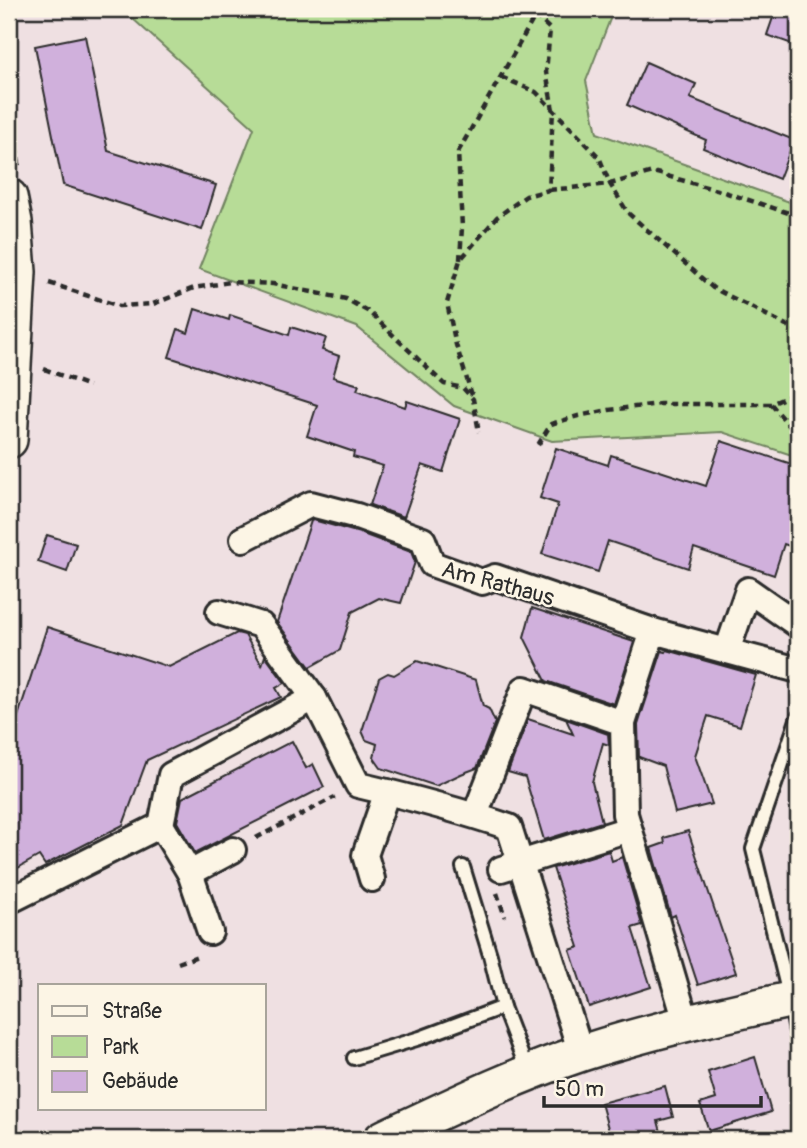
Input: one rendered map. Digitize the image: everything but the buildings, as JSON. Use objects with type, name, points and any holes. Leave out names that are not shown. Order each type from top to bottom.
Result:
[{"type":"street","points":[[9,197],[18,272],[9,440]]},
{"type":"street","name":"Am Rathaus","points":[[243,539],[311,504],[357,516],[423,540],[432,564],[482,582],[495,577],[653,631],[798,670]]},
{"type":"street","points":[[727,651],[748,590],[798,625]]},
{"type":"street","points":[[219,612],[261,625],[314,698],[358,785],[475,815],[509,827],[506,873],[582,1053]]},
{"type":"street","points":[[653,631],[623,723],[625,814],[686,1022]]},
{"type":"street","points":[[475,815],[524,689],[623,723]]},
{"type":"street","points":[[206,943],[190,873],[161,825],[171,775],[314,698]]},
{"type":"street","points":[[372,879],[365,855],[387,792]]},
{"type":"street","points":[[9,901],[161,825]]},
{"type":"street","points":[[506,873],[629,829]]},
{"type":"street","points":[[190,873],[233,850]]},
{"type":"street","points":[[382,1139],[463,1100],[582,1053],[686,1022],[794,998]]},
{"type":"lane","points":[[798,717],[752,849],[794,998],[798,1043]]},
{"type":"lane","points":[[463,867],[503,1007],[529,1072]]},
{"type":"lane","points":[[354,1058],[420,1038],[503,1007]]},
{"type":"path","points":[[479,432],[473,399],[456,345],[447,303],[460,260],[462,227],[458,152],[539,9]]},
{"type":"path","points":[[536,16],[550,29],[546,72],[553,110],[549,190]]},
{"type":"path","points":[[501,77],[536,92],[598,158],[610,184],[628,212],[713,288],[798,331]]},
{"type":"path","points":[[460,260],[497,217],[526,196],[549,190],[610,184],[653,172],[798,216]]},
{"type":"path","points":[[18,272],[119,306],[153,304],[194,288],[230,282],[273,284],[346,299],[369,312],[444,384],[463,388],[473,399]]},
{"type":"path","points":[[13,357],[89,386]]},
{"type":"path","points":[[538,445],[551,424],[578,415],[660,404],[771,404],[798,393]]},
{"type":"path","points":[[771,404],[792,429],[798,432]]},
{"type":"path","points":[[233,850],[358,785]]},
{"type":"path","points":[[505,917],[506,873]]},
{"type":"path","points":[[178,962],[206,943]]},
{"type":"green space","points":[[122,9],[614,9],[586,81],[597,133],[798,205],[798,457],[722,432],[552,441],[454,406],[357,327],[199,269],[254,128]]}]
